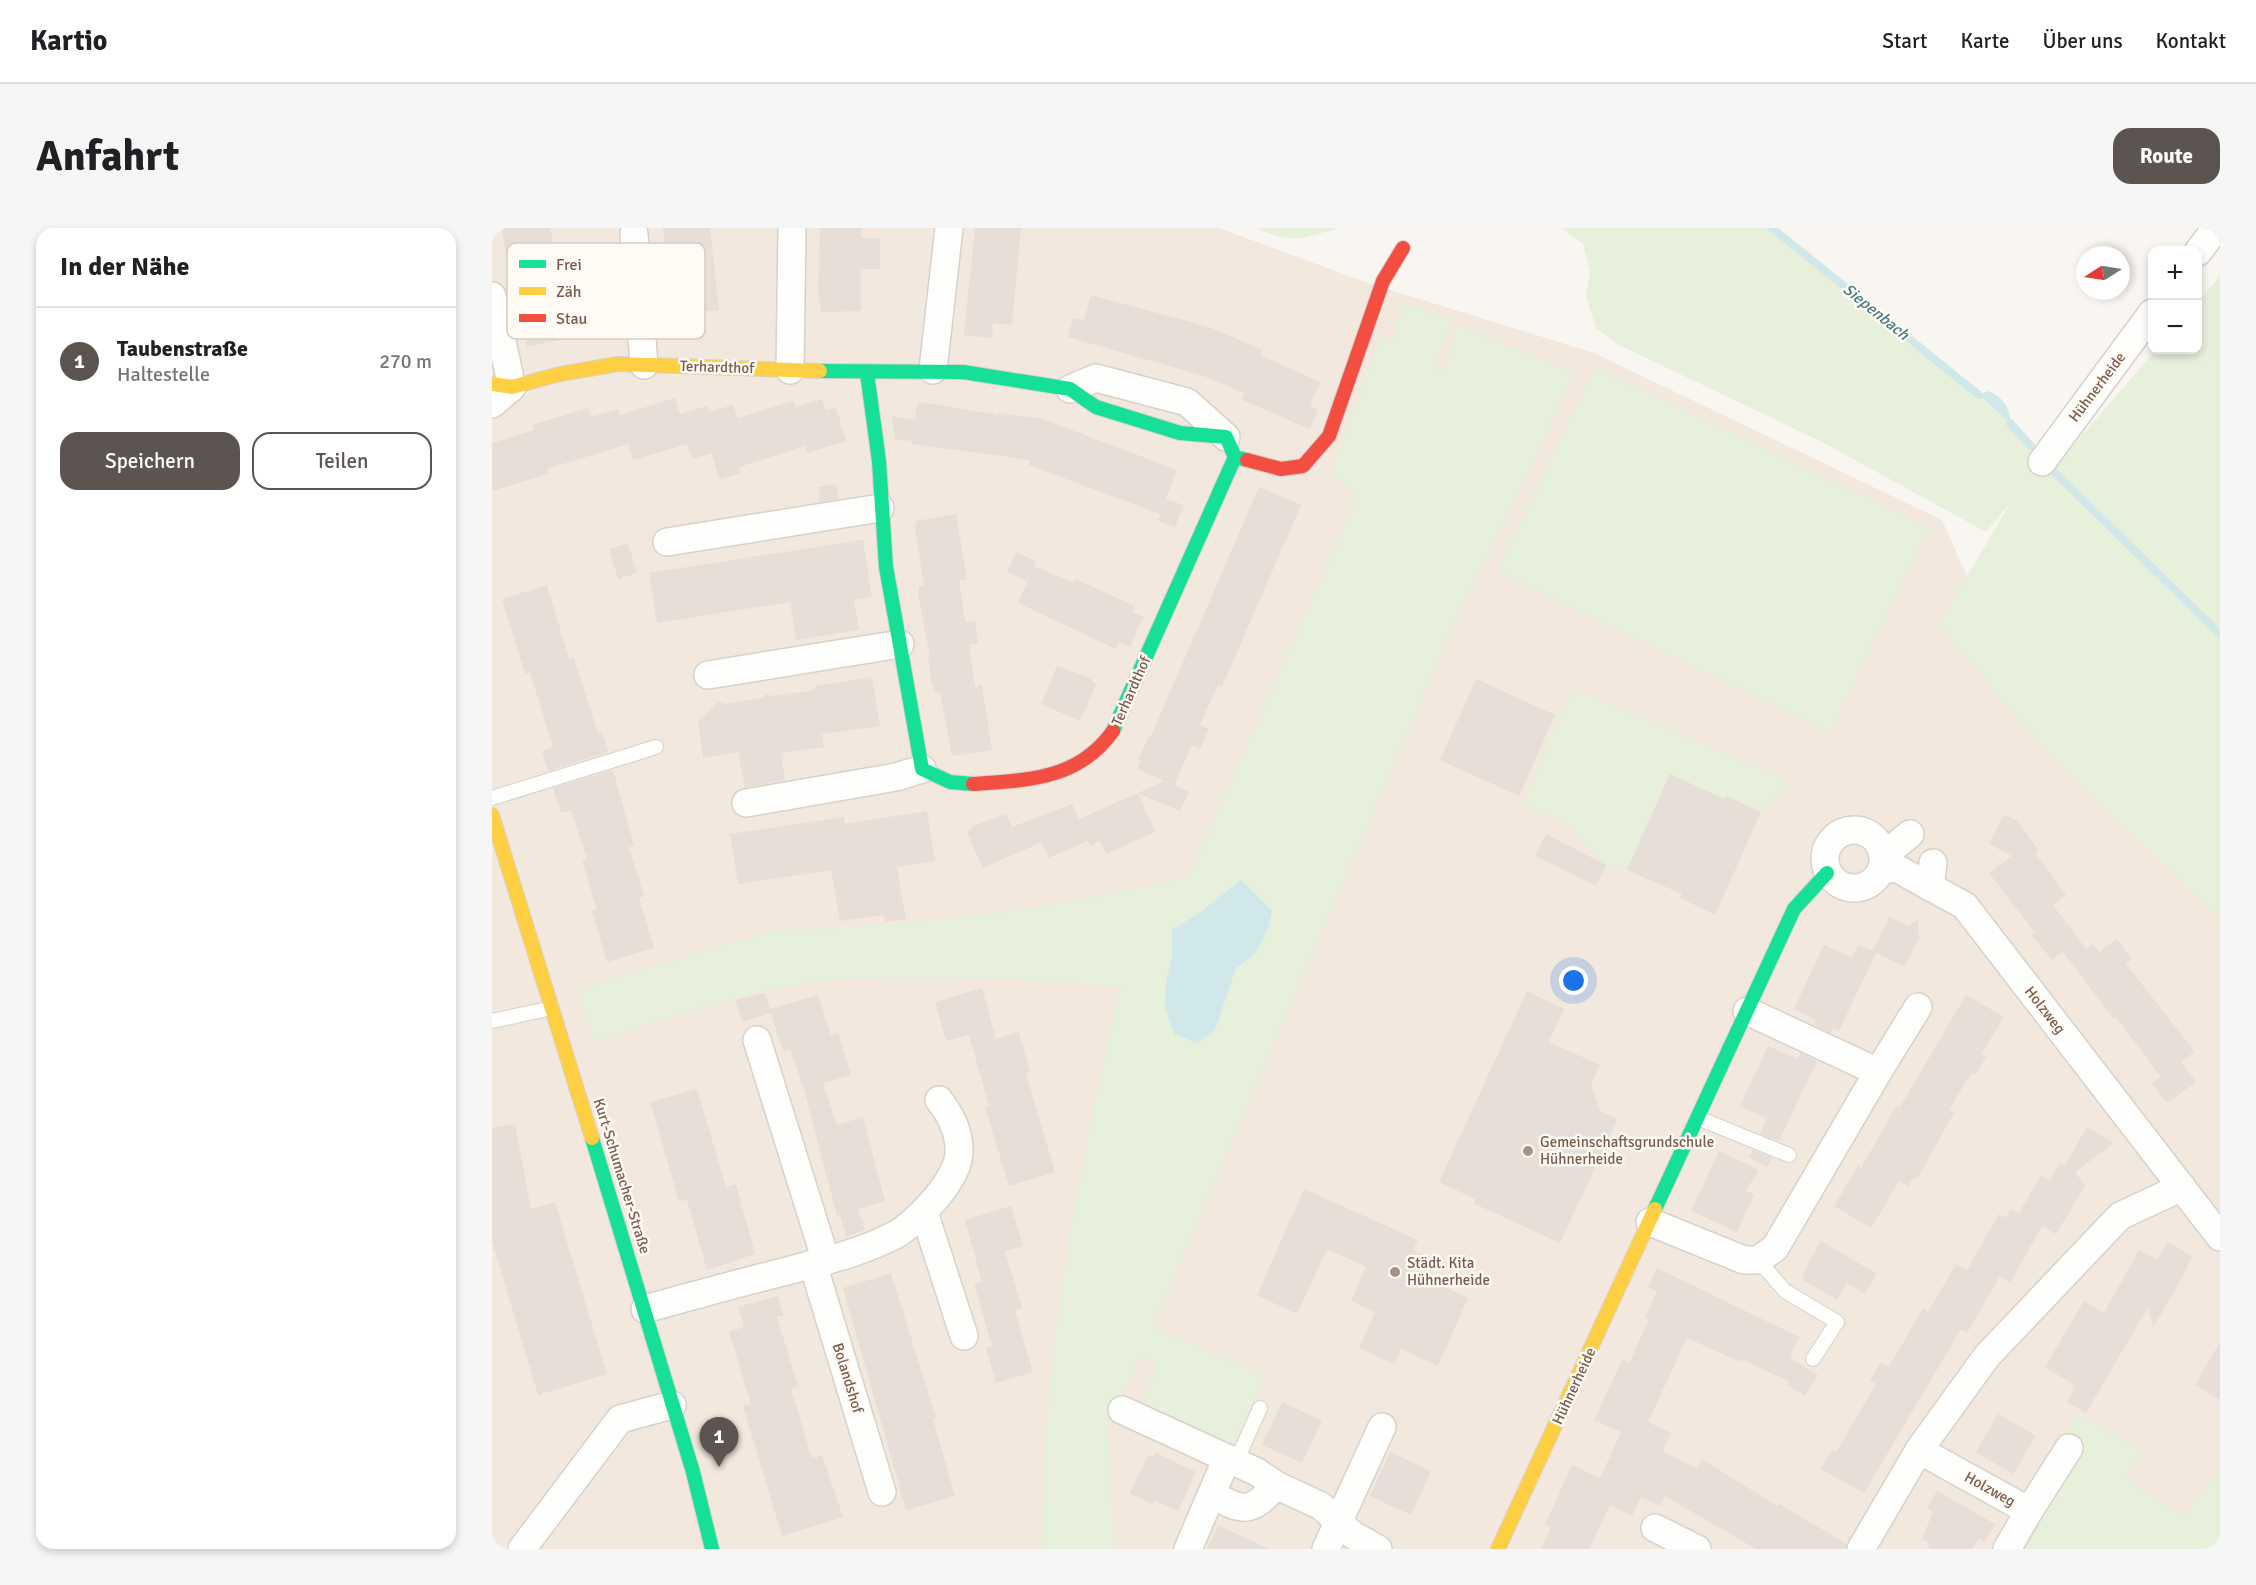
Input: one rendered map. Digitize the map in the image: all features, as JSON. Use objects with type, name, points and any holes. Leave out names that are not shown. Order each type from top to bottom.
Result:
[{"type":"street","points":[[790,370],[792,228]]},
{"type":"street","points":[[933,370],[949,228]]},
{"type":"street","points":[[2202,247],[2216,228]]},
{"type":"street","points":[[634,234],[635,243]]},
{"type":"street","name":"Terhardthof","points":[[492,404],[502,385],[618,364],[867,373],[933,370],[963,372],[1070,389],[1096,378],[1187,402],[1231,447],[1281,469],[1303,466],[1317,453],[1329,436],[1383,281],[1403,248]]},
{"type":"street","points":[[492,296],[502,385]]},
{"type":"street","name":"Hühnerheide","points":[[2042,462],[2148,318]]},
{"type":"street","points":[[642,339],[644,365]]},
{"type":"street","points":[[746,803],[896,777],[922,769],[886,567],[880,508],[879,461],[867,373]]},
{"type":"street","name":"Terhardthof","points":[[922,769],[934,778],[960,784],[1052,775],[1074,769],[1096,754],[1113,732],[1231,447]]},
{"type":"street","points":[[667,542],[880,508]]},
{"type":"street","points":[[708,675],[900,644]]},
{"type":"street","name":"Kurt-Schumacher-Straße","points":[[492,814],[645,1309],[693,1472],[712,1549]]},
{"type":"street","points":[[1883,862],[1880,845],[1873,836],[1851,829],[1840,832],[1831,840],[1824,862],[1827,873],[1835,882],[1857,889],[1868,886],[1877,878],[1883,862],[1910,834]]},
{"type":"street","name":"Holzweg","points":[[1883,862],[1899,869],[1931,875],[1965,906],[2220,1238]]},
{"type":"street","name":"Hühnerheide","points":[[1498,1549],[1794,909],[1827,873]]},
{"type":"street","points":[[1650,1222],[1744,1260],[1758,1260],[1775,1248],[1918,1007]]},
{"type":"street","points":[[1747,1011],[1878,1072]]},
{"type":"street","name":"Bolandshof","points":[[757,1040],[882,1492]]},
{"type":"street","points":[[645,1309],[819,1262],[869,1247],[898,1234],[924,1212],[946,1188],[960,1152],[950,1114],[939,1100]]},
{"type":"street","points":[[1861,1549],[1919,1450],[1987,1356],[2120,1216],[2182,1187]]},
{"type":"street","points":[[924,1212],[964,1336]]},
{"type":"street","points":[[522,1549],[620,1419],[672,1405]]},
{"type":"street","points":[[1122,1410],[1232,1460],[1276,1485],[1321,1506],[1337,1523],[1378,1549]]},
{"type":"street","points":[[1326,1549],[1382,1427]]},
{"type":"street","name":"Holzweg","points":[[2007,1549],[2069,1448]]},
{"type":"street","name":"Holzweg","points":[[1919,1450],[2029,1511]]},
{"type":"street","points":[[1188,1549],[1212,1493],[1232,1460]]},
{"type":"street","points":[[1212,1493],[1230,1506],[1240,1508],[1253,1506],[1264,1500],[1276,1485]]},
{"type":"street","points":[[1655,1528],[1697,1549]]},
{"type":"lane","points":[[492,798],[656,747]]},
{"type":"lane","points":[[492,1021],[553,1008]]},
{"type":"lane","points":[[1698,1118],[1788,1155]]},
{"type":"lane","points":[[1758,1260],[1785,1291],[1837,1322],[1813,1359]]},
{"type":"lane","points":[[1232,1460],[1260,1408]]},
{"type":"shaded area","points":[[492,228],[1219,228],[1368,283],[1594,353],[1942,520],[2042,746],[2220,918],[2220,1470],[2157,1549],[492,1549]]},
{"type":"green space","points":[[1255,228],[1340,228],[1306,237],[1288,238]]},
{"type":"green space","points":[[1561,228],[1771,228],[1979,395],[2010,423],[2052,470],[2153,354],[2202,354],[2202,297],[2220,276],[2220,918],[2042,746],[1938,624],[2012,501],[1986,532],[1824,443],[1617,344],[1596,328],[1586,296],[1590,272],[1583,244]]},
{"type":"green space","points":[[1405,303],[1451,320],[1435,365],[1445,373],[1457,325],[1573,372],[1534,461],[1463,603],[1152,1327],[1265,1376],[1230,1450],[1145,1406],[1144,1396],[1158,1364],[1140,1356],[1108,1426],[1114,1546],[1117,1549],[1042,1549],[1048,1407],[1055,1336],[1090,1126],[1121,987],[950,977],[881,977],[815,982],[719,1003],[594,1041],[578,989],[774,930],[841,928],[991,914],[1089,898],[1188,878],[1357,498],[1331,471],[1381,337],[1391,341]]},
{"type":"green space","points":[[1595,367],[1929,528],[1830,732],[1497,572]]},
{"type":"green space","points":[[1573,688],[1773,774],[1791,784],[1762,812],[1727,796],[1724,799],[1670,774],[1627,870],[1606,865],[1567,823],[1522,803]]},
{"type":"green space","points":[[2079,1414],[2141,1449],[2125,1478],[2183,1516],[2220,1470],[2220,1549],[2014,1549],[2063,1440]]},
{"type":"water","points":[[1988,391],[2005,403],[2010,423],[1979,395]]},
{"type":"water","points":[[1241,880],[1272,911],[1268,929],[1256,953],[1236,968],[1215,1030],[1198,1043],[1174,1034],[1165,1007],[1166,983],[1172,956],[1172,930],[1202,911]]},
{"type":"building","points":[[501,228],[550,228],[553,243],[507,243],[507,255]]},
{"type":"building","points":[[663,228],[710,228],[719,310],[705,312],[705,243],[665,243]]},
{"type":"building","points":[[820,228],[861,228],[861,238],[880,238],[880,269],[861,269],[861,311],[821,312],[818,290]]},
{"type":"building","points":[[975,228],[1021,228],[1012,325],[993,323],[992,338],[964,335]]},
{"type":"building","points":[[1091,295],[1209,327],[1263,350],[1260,355],[1320,382],[1310,406],[1318,410],[1312,426],[1310,429],[1241,399],[1244,393],[1204,376],[1068,337],[1073,318],[1084,320]]},
{"type":"building","points":[[525,339],[559,340],[527,347]]},
{"type":"building","points":[[675,398],[680,414],[707,406],[709,412],[733,405],[738,418],[793,401],[796,407],[822,399],[826,410],[836,407],[846,441],[807,453],[805,446],[739,467],[741,473],[719,479],[712,453],[692,459],[687,444],[633,460],[628,444],[547,469],[548,474],[492,491],[492,443],[534,430],[532,425],[588,408],[591,417],[618,409],[620,415]]},
{"type":"building","points":[[926,403],[998,415],[998,413],[1040,418],[1177,470],[1160,514],[1029,465],[1030,460],[912,444],[912,441],[895,439],[892,416],[915,420],[917,404]]},
{"type":"building","points":[[836,484],[839,499],[820,502],[818,487]]},
{"type":"building","points":[[1259,487],[1301,505],[1222,687],[1218,685],[1200,725],[1209,729],[1200,749],[1192,745],[1174,785],[1189,792],[1180,811],[1138,793],[1164,781],[1137,769],[1141,761],[1138,760],[1151,736]]},
{"type":"building","points":[[1166,499],[1183,505],[1175,527],[1158,521]]},
{"type":"building","points":[[956,514],[967,579],[959,580],[965,622],[975,621],[978,643],[969,644],[975,687],[982,685],[992,750],[952,756],[940,692],[935,693],[934,685],[932,685],[928,658],[930,658],[918,594],[919,586],[924,585],[915,529],[916,521]]},
{"type":"building","points":[[863,540],[872,597],[854,600],[859,630],[796,640],[790,602],[657,623],[649,573]]},
{"type":"building","points":[[628,543],[637,573],[618,579],[609,549]]},
{"type":"building","points":[[1016,552],[1036,561],[1027,581],[1007,572]]},
{"type":"building","points":[[1034,566],[1074,583],[1075,579],[1135,606],[1132,612],[1143,617],[1130,647],[1119,642],[1116,649],[1018,603]]},
{"type":"building","points":[[547,585],[569,659],[574,658],[598,734],[602,732],[608,752],[548,771],[542,751],[553,747],[530,672],[525,674],[502,599]]},
{"type":"building","points":[[1057,666],[1090,678],[1096,684],[1080,721],[1041,704]]},
{"type":"building","points":[[872,677],[880,726],[822,734],[824,747],[781,753],[785,780],[745,787],[738,752],[703,758],[698,721],[719,701],[724,704],[762,698],[766,694],[771,696],[815,690],[815,686]]},
{"type":"building","points":[[1476,679],[1555,715],[1519,796],[1440,760]]},
{"type":"building","points":[[613,770],[634,846],[629,847],[644,896],[639,898],[654,948],[607,962],[592,911],[597,910],[582,860],[587,859],[571,810],[561,813],[553,788]]},
{"type":"building","points":[[1670,774],[1724,799],[1726,796],[1761,812],[1715,915],[1680,898],[1682,894],[1627,870]]},
{"type":"building","points":[[1138,793],[1155,832],[1106,854],[1100,841],[1090,846],[1088,841],[1048,858],[1042,842],[983,868],[966,831],[974,828],[973,826],[1006,814],[1012,827],[1072,804],[1079,819]]},
{"type":"building","points":[[927,811],[935,861],[897,867],[906,919],[885,922],[884,915],[840,921],[831,870],[738,884],[730,834],[844,817],[845,824]]},
{"type":"building","points":[[2004,815],[2017,821],[2039,850],[2035,853],[2066,895],[2053,905],[2086,949],[2093,944],[2099,952],[2117,939],[2132,959],[2126,964],[2194,1052],[2181,1062],[2196,1082],[2167,1103],[2152,1084],[2161,1077],[2116,1017],[2114,1019],[2063,952],[2052,960],[2032,935],[2035,933],[1989,873],[2012,856],[1989,844]]},
{"type":"building","points":[[1546,834],[1606,865],[1596,886],[1535,856]]},
{"type":"building","points":[[1889,917],[1908,926],[1918,919],[1919,938],[1905,967],[1876,953],[1839,1031],[1833,1028],[1831,1033],[1813,1024],[1816,1020],[1794,1009],[1824,945],[1852,958],[1858,945],[1873,951]]},
{"type":"building","points":[[982,988],[996,1039],[1019,1032],[1030,1072],[1026,1073],[1055,1172],[1009,1186],[985,1107],[989,1106],[969,1035],[946,1041],[935,1002]]},
{"type":"building","name":"Gemeinschaftsgrundschule Hühnerheide","points":[[1527,991],[1564,1009],[1549,1042],[1600,1065],[1591,1084],[1600,1111],[1618,1119],[1560,1243],[1473,1203],[1475,1199],[1439,1182]]},
{"type":"building","points":[[765,993],[770,1009],[818,995],[831,1035],[838,1033],[851,1075],[823,1083],[837,1125],[863,1117],[885,1201],[858,1209],[865,1230],[846,1236],[840,1215],[837,1216],[804,1089],[790,1049],[783,1051],[771,1013],[742,1022],[735,1000]]},
{"type":"building","points":[[1966,995],[2004,1017],[1981,1054],[1986,1057],[1975,1075],[1971,1073],[1949,1110],[1954,1113],[1917,1179],[1914,1177],[1908,1186],[1899,1181],[1871,1228],[1834,1206],[1859,1164],[1860,1170],[1897,1105],[1900,1107]]},
{"type":"building","points":[[1768,1046],[1797,1059],[1800,1053],[1817,1061],[1779,1141],[1760,1134],[1767,1118],[1740,1106]]},
{"type":"building","points":[[697,1089],[726,1187],[736,1184],[755,1254],[707,1270],[687,1200],[679,1201],[650,1102]]},
{"type":"building","points":[[515,1124],[531,1209],[555,1202],[607,1374],[538,1395],[492,1241],[492,1128]]},
{"type":"building","points":[[2087,1127],[2114,1143],[2075,1172],[2085,1186],[2056,1234],[2042,1226],[2010,1283],[2000,1276],[1967,1333],[1961,1329],[1864,1493],[1821,1469],[1832,1450],[1836,1452],[1876,1384],[1870,1380],[1881,1362],[1889,1367],[1923,1308],[1929,1311],[1956,1264],[1967,1270],[1999,1214],[2006,1218],[2011,1209],[2019,1213],[2041,1175],[2050,1181],[2060,1162],[2065,1165]]},
{"type":"building","points":[[1753,1150],[1772,1158],[1767,1167],[1749,1157]]},
{"type":"building","points":[[1719,1151],[1759,1170],[1746,1190],[1754,1195],[1737,1232],[1691,1211]]},
{"type":"building","name":"Städt. Kita Hühnerheide","points":[[1304,1189],[1418,1240],[1413,1250],[1433,1259],[1424,1278],[1468,1298],[1438,1366],[1401,1349],[1394,1364],[1359,1348],[1375,1312],[1351,1301],[1366,1267],[1327,1249],[1297,1314],[1257,1295]]},
{"type":"building","points":[[1011,1206],[1023,1246],[1005,1251],[1022,1308],[1015,1310],[1033,1372],[996,1383],[986,1348],[992,1346],[974,1284],[982,1282],[965,1220]]},
{"type":"building","points":[[1821,1241],[1877,1274],[1865,1294],[1847,1283],[1837,1300],[1803,1280],[1803,1273]]},
{"type":"building","points":[[2168,1242],[2192,1256],[2183,1276],[2153,1328],[2148,1307],[2086,1413],[2067,1402],[2076,1386],[2045,1367],[2084,1301],[2104,1313],[2139,1250],[2157,1260]]},
{"type":"building","points":[[1657,1268],[1799,1337],[1790,1358],[1818,1375],[1805,1396],[1787,1385],[1789,1381],[1687,1338],[1648,1422],[1671,1433],[1663,1452],[1697,1468],[1702,1459],[1777,1506],[1779,1504],[1847,1544],[1845,1549],[1756,1549],[1665,1496],[1660,1506],[1641,1497],[1632,1516],[1610,1505],[1589,1549],[1541,1549],[1551,1527],[1545,1525],[1572,1465],[1600,1478],[1621,1432],[1594,1420],[1622,1360],[1629,1363],[1649,1320],[1645,1318],[1657,1291],[1648,1287]]},
{"type":"building","points":[[891,1273],[936,1418],[933,1419],[955,1496],[906,1510],[843,1288]]},
{"type":"building","points":[[778,1296],[783,1315],[777,1317],[798,1386],[791,1389],[812,1458],[822,1455],[843,1517],[782,1536],[743,1406],[751,1404],[729,1332],[744,1327],[738,1307]]},
{"type":"building","points":[[2220,1342],[2220,1400],[2195,1385]]},
{"type":"building","points":[[1282,1402],[1322,1421],[1302,1463],[1262,1445]]},
{"type":"building","points":[[1998,1414],[2036,1436],[2013,1474],[1976,1452]]},
{"type":"building","points":[[1390,1452],[1431,1471],[1411,1515],[1370,1496]]},
{"type":"building","points":[[1156,1453],[1196,1472],[1178,1511],[1155,1500],[1153,1504],[1130,1494],[1148,1455],[1153,1457]]},
{"type":"building","points":[[1937,1491],[1995,1524],[1985,1542],[1979,1538],[1972,1549],[1930,1549],[1928,1543],[1922,1539],[1933,1512],[1927,1508]]},
{"type":"building","points":[[1218,1525],[1269,1549],[1207,1549]]},
{"type":"waterway","name":"Siepenbach","points":[[1772,228],[1979,395]]},
{"type":"waterway","points":[[2010,423],[2031,446]]},
{"type":"waterway","name":"Siepenbach","points":[[2052,470],[2220,634]]},
{"type":"traffic: fast","points":[[820,371],[963,372],[1070,389],[1096,407],[1180,433],[1226,437],[1235,457],[1247,460]]},
{"type":"traffic: fast","points":[[867,373],[879,461],[886,567],[922,769],[950,782],[973,784]]},
{"type":"traffic: fast","points":[[1113,731],[1235,457]]},
{"type":"traffic: fast","points":[[1655,1209],[1794,909],[1827,873]]},
{"type":"traffic: fast","points":[[592,1138],[693,1472],[712,1549]]},
{"type":"traffic: slow","points":[[492,384],[512,387],[560,374],[618,364],[820,371]]},
{"type":"traffic: slow","points":[[492,815],[592,1138]]},
{"type":"traffic: slow","points":[[1498,1549],[1655,1209]]},
{"type":"traffic: jam","points":[[1247,460],[1281,469],[1303,466],[1329,436],[1383,281],[1403,248]]},
{"type":"traffic: jam","points":[[973,784],[1032,778],[1068,768],[1099,747],[1113,731]]},
{"type":"place","name":"Gemeinschaftsgrundschule Hühnerheide","points":[[1528,1151]]},
{"type":"place","name":"Städt. Kita Hühnerheide","points":[[1395,1272]]},
{"type":"place","name":"Taubenstraße","points":[[719,1467]]}]
